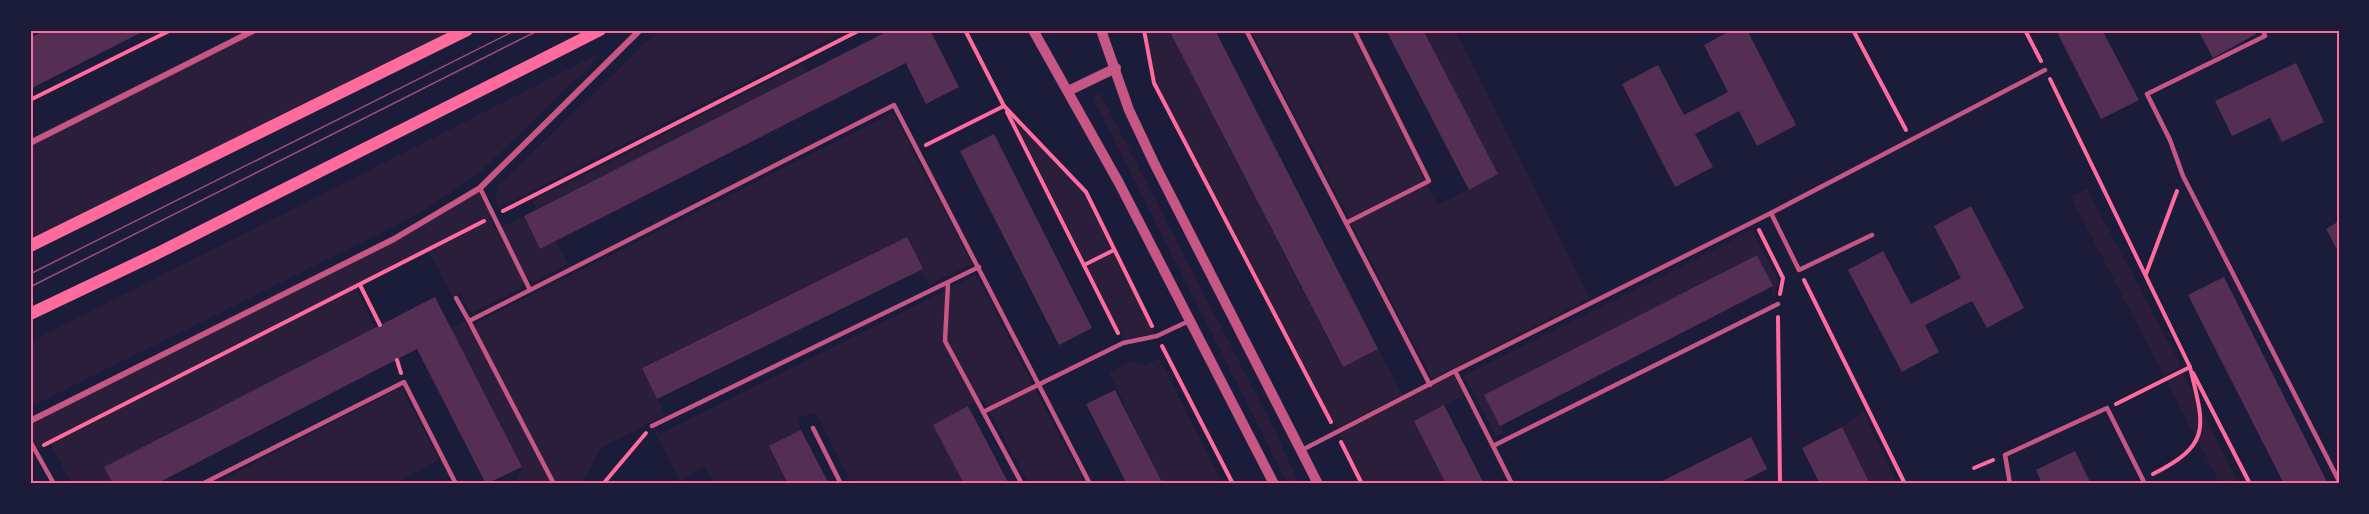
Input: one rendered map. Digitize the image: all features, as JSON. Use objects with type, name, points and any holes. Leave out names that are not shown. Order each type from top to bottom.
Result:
[{"type":"main road","points":[[30,246],[466,30]]},
{"type":"main road","points":[[30,314],[167,248],[600,30]]},
{"type":"street","points":[[30,143],[255,30]]},
{"type":"street","points":[[30,421],[394,239],[480,188],[640,30]]},
{"type":"street","points":[[1033,30],[1191,320],[1274,484]]},
{"type":"street","points":[[1101,30],[1129,110],[1149,153],[1318,484]]},
{"type":"street","points":[[1068,91],[1116,68]]},
{"type":"lane","points":[[1246,30],[1430,385]]},
{"type":"lane","points":[[1346,223],[1429,181],[1354,30]]},
{"type":"lane","points":[[2263,30],[2265,36],[2147,94],[2170,140],[2183,176],[2339,481]]},
{"type":"lane","points":[[1301,450],[1771,213],[2045,70]]},
{"type":"lane","points":[[469,321],[894,105],[1090,484]]},
{"type":"lane","points":[[480,188],[530,290]]},
{"type":"lane","points":[[1771,213],[1799,270],[1872,235]]},
{"type":"lane","points":[[652,426],[979,267]]},
{"type":"lane","points":[[948,283],[945,341],[1022,484]]},
{"type":"lane","points":[[456,298],[554,484]]},
{"type":"lane","points":[[1493,446],[1778,304]]},
{"type":"lane","points":[[983,412],[1040,386],[1123,343],[1157,336],[1191,320]]},
{"type":"lane","points":[[1455,371],[1512,484]]},
{"type":"lane","points":[[202,484],[404,382],[456,484]]},
{"type":"lane","points":[[2010,484],[2005,455],[2107,408],[2144,482]]},
{"type":"lane","points":[[813,428],[841,484]]},
{"type":"lane","points":[[30,441],[54,484]]},
{"type":"path","points":[[30,100],[171,30]]},
{"type":"path","points":[[35,450],[860,30]]},
{"type":"path","points":[[965,30],[1123,343]]},
{"type":"path","points":[[1144,30],[1154,83],[1362,484]]},
{"type":"path","points":[[1853,30],[1911,141]]},
{"type":"path","points":[[2025,30],[2190,367],[2250,484]]},
{"type":"path","points":[[917,149],[1004,106]]},
{"type":"path","points":[[1004,106],[1086,192],[1233,484]]},
{"type":"path","points":[[2146,275],[2183,176]]},
{"type":"path","points":[[1755,221],[1783,278],[1778,304],[1780,484]]},
{"type":"path","points":[[1084,265],[1114,250]]},
{"type":"path","points":[[1799,270],[1905,484]]},
{"type":"path","points":[[360,285],[380,325]]},
{"type":"path","points":[[2107,408],[2190,367]]},
{"type":"path","points":[[2144,482],[2180,460],[2194,447],[2200,428],[2199,404],[2190,367]]},
{"type":"path","points":[[603,484],[652,426]]},
{"type":"path","points":[[1974,468],[2005,455]]},
{"type":"shaded area","points":[[255,30],[467,30],[30,246],[30,143]]},
{"type":"shaded area","points":[[659,30],[848,30],[498,208],[495,197],[498,186]]},
{"type":"shaded area","points":[[1146,30],[1169,30],[1342,367],[1378,349],[1403,395],[1337,428],[1156,82]]},
{"type":"shaded area","points":[[1251,30],[1351,30],[1437,205],[1498,174],[1423,30],[1455,30],[1590,298],[1432,379]]},
{"type":"shaded area","points":[[600,53],[590,66],[477,175],[417,215],[30,407],[30,342]]},
{"type":"shaded area","points":[[802,64],[807,73],[537,209],[532,201]]},
{"type":"shaded area","points":[[1094,94],[1101,95],[1275,431],[1299,484],[1288,484],[1095,102]]},
{"type":"shaded area","points":[[893,113],[972,264],[929,285],[906,238],[642,367],[665,415],[601,448],[582,484],[516,484],[522,467],[450,328],[464,321],[468,327]]},
{"type":"shaded area","points":[[1012,117],[1084,194],[1111,249],[1085,261]]},
{"type":"shaded area","points":[[480,188],[493,216],[489,218],[495,230],[524,216],[540,249],[556,242],[568,264],[534,282],[527,279],[522,282],[520,289],[471,313],[460,293],[453,297],[428,250],[356,287],[375,328],[104,467],[113,484],[72,484],[50,443],[35,450],[30,441],[30,421],[394,239]]},
{"type":"shaded area","points":[[2087,189],[2181,366],[2164,376],[2071,197]]},
{"type":"shaded area","points":[[1752,230],[1778,280],[1773,298],[1773,286],[1757,255],[1484,395],[1504,433],[1496,436],[1464,376]]},
{"type":"shaded area","points":[[1114,253],[1154,334],[1124,340],[1087,266]]},
{"type":"shaded area","points":[[976,275],[1085,484],[1029,484],[983,399],[933,425],[964,484],[852,484],[815,412],[797,419],[801,430],[769,447],[788,484],[714,484],[705,467],[682,479],[681,484],[652,426],[660,434]]},
{"type":"shaded area","points":[[1159,358],[1223,484],[1163,484],[1109,373],[1131,361],[1146,366]]},
{"type":"shaded area","points":[[2183,373],[2239,484],[2220,484],[2166,380]]},
{"type":"shaded area","points":[[1454,375],[1464,395],[1414,421],[1446,484],[1365,484],[1339,433]]},
{"type":"shaded area","points":[[401,387],[439,460],[394,484],[214,484]]},
{"type":"shaded area","points":[[1864,413],[1897,484],[1870,484],[1842,427]]},
{"type":"building","points":[[45,30],[146,30],[30,89],[30,38]]},
{"type":"building","points":[[890,30],[930,30],[959,87],[926,104],[906,63],[540,249],[524,216]]},
{"type":"building","points":[[1169,30],[1215,30],[1378,349],[1343,367]]},
{"type":"building","points":[[1386,30],[1423,30],[1498,174],[1469,190]]},
{"type":"building","points":[[1732,30],[1747,30],[1796,125],[1757,146],[1739,111],[1695,134],[1713,167],[1675,187],[1622,84],[1658,65],[1684,115],[1728,92],[1704,45]]},
{"type":"building","points":[[2056,30],[2102,30],[2139,100],[2101,119]]},
{"type":"building","points":[[2198,30],[2254,30],[2256,34],[2213,58]]},
{"type":"building","points":[[2296,63],[2324,122],[2282,142],[2270,118],[2232,136],[2215,101]]},
{"type":"building","points":[[994,134],[1092,328],[1059,345],[960,151]]},
{"type":"building","points":[[1971,206],[2024,308],[1987,328],[1972,301],[1925,325],[1939,352],[1902,372],[1848,270],[1883,251],[1911,304],[1961,278],[1934,226]]},
{"type":"building","points":[[2339,221],[2339,253],[2326,229]]},
{"type":"building","points":[[907,237],[923,269],[657,399],[642,368]]},
{"type":"building","points":[[1757,255],[1773,286],[1500,426],[1484,395]]},
{"type":"building","points":[[2224,277],[2328,484],[2284,484],[2188,295]]},
{"type":"building","points":[[435,297],[522,467],[486,484],[417,349],[156,484],[113,484],[104,467]]},
{"type":"building","points":[[1115,390],[1163,484],[1127,484],[1086,404]]},
{"type":"building","points":[[1444,405],[1484,484],[1446,484],[1414,421]]},
{"type":"building","points":[[968,406],[1009,484],[964,484],[933,425]]},
{"type":"building","points":[[1842,427],[1870,484],[1820,484],[1802,448]]},
{"type":"building","points":[[801,430],[829,484],[788,484],[769,446]]},
{"type":"building","points":[[1751,437],[1767,469],[1737,484],[1656,484]]},
{"type":"building","points":[[2075,451],[2091,484],[2042,484],[2036,470]]},
{"type":"tram line","points":[[30,274],[516,30]]},
{"type":"tram line","points":[[30,287],[539,30]]}]
